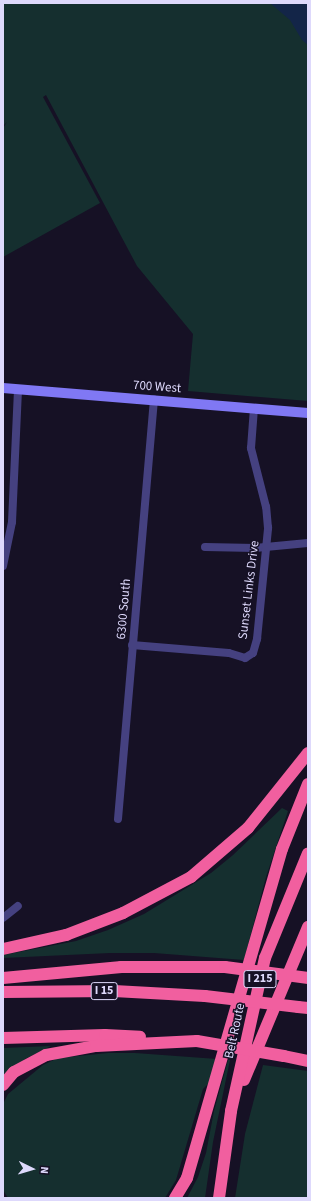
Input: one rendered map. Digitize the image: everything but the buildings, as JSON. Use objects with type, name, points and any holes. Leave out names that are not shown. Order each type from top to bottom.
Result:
[{"type":"highway","points":[[3,949],[66,935],[123,913],[190,877],[248,828],[308,753]]},
{"type":"highway","points":[[174,1198],[187,1178],[282,849],[308,784]]},
{"type":"highway","name":"Belt Route","points":[[220,1198],[231,1111],[265,958],[308,853]]},
{"type":"highway","points":[[231,1111],[308,927]]},
{"type":"highway","points":[[3,978],[121,967],[225,967],[308,978]]},
{"type":"highway","name":"I 15","points":[[3,992],[114,991],[205,996],[303,1008]]},
{"type":"highway","points":[[3,1038],[104,1035],[197,1041],[308,1061]]},
{"type":"highway","points":[[3,1085],[14,1072],[46,1055],[96,1046],[197,1041]]},
{"type":"main road","name":"700 West","points":[[3,388],[308,413]]},
{"type":"street","points":[[3,566],[12,522],[18,389]]},
{"type":"street","name":"6300 South","points":[[118,819],[154,400]]},
{"type":"street","name":"Sunset Links Drive","points":[[132,645],[230,653],[245,658],[253,653],[257,639],[268,528],[266,507],[251,448],[254,408]]},
{"type":"street","points":[[205,547],[266,547],[308,543]]},
{"type":"street","points":[[3,918],[18,906]]},
{"type":"green space","points":[[3,3],[308,3],[308,401],[188,391],[193,334],[137,266],[46,95],[43,97],[100,203],[3,257],[3,128],[7,122],[3,126]]},
{"type":"green space","points":[[282,808],[288,811],[266,877],[244,960],[154,953],[110,953],[3,958],[3,955],[76,941],[108,930],[144,914],[211,873],[233,855]]},
{"type":"green space","points":[[51,1046],[25,1059],[3,1078],[3,1048]]},
{"type":"green space","points":[[108,1053],[135,1053],[217,1059],[211,1081],[203,1089],[176,1180],[165,1198],[8,1198],[3,1190],[3,1104],[8,1094],[43,1065],[58,1058]]},
{"type":"green space","points":[[228,1060],[230,1060],[213,1142],[205,1198],[187,1198],[198,1177],[206,1153],[214,1111]]},
{"type":"green space","points":[[263,1065],[308,1071],[308,1198],[235,1198],[245,1134]]},
{"type":"water","points":[[270,3],[308,3],[308,45],[302,40],[290,20]]}]
